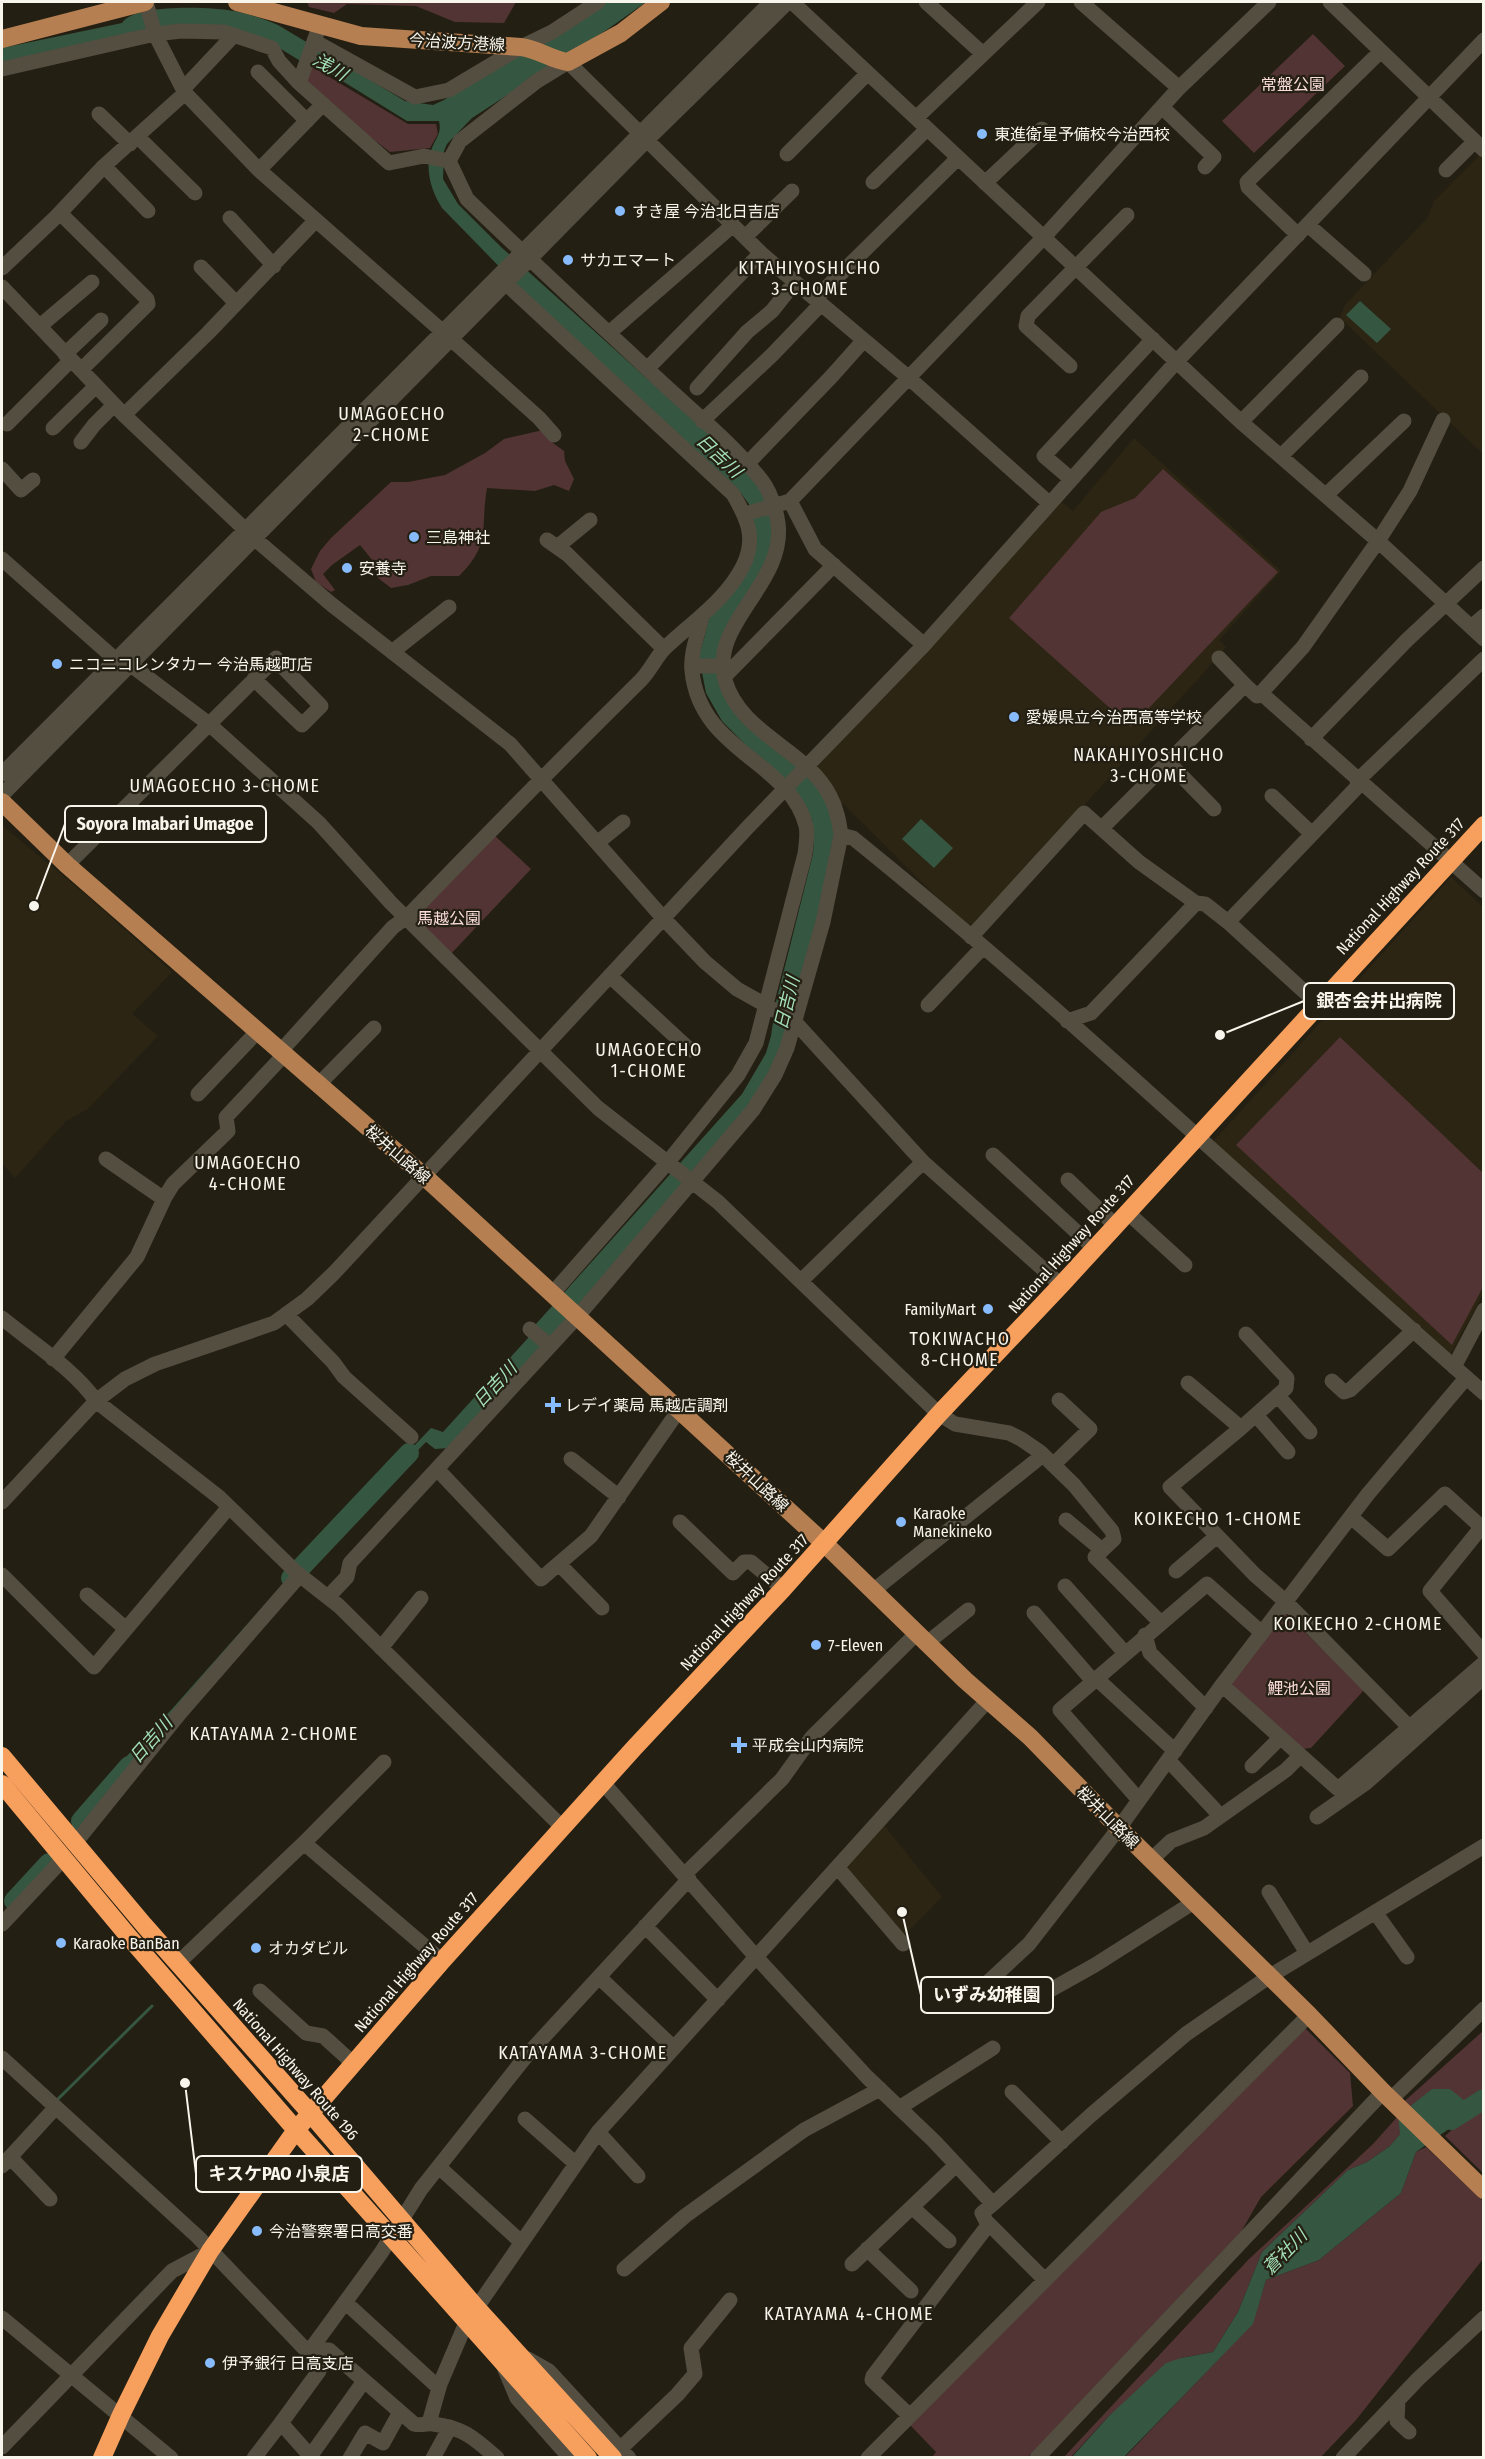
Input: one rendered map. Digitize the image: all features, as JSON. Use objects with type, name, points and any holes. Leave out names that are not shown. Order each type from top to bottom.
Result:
[{"type":"highway","name":"National Highway Route 317","points":[[102,2457],[160,2336],[210,2251],[296,2130],[562,1827],[825,1544],[939,1414],[1061,1285],[1197,1134],[1484,825]]},
{"type":"highway","name":"National Highway Route 196","points":[[2,1756],[177,1964],[402,2219],[476,2307],[517,2353],[621,2454]]},
{"type":"highway","points":[[2,1784],[63,1859],[296,2130],[391,2235],[504,2366],[588,2457]]},
{"type":"main road","name":"今治波方港線","points":[[237,2],[317,33],[526,47],[564,61]]},
{"type":"main road","points":[[564,61],[621,33],[661,2]]},
{"type":"main road","points":[[2,39],[147,5]]},
{"type":"main road","name":"桜井山路線","points":[[2,802],[67,865],[425,1177],[825,1544],[922,1638],[1030,1737],[1309,2015],[1390,2100],[1484,2190]]},
{"type":"street","points":[[299,83],[317,33],[415,97],[448,90],[552,32],[598,2]]},
{"type":"street","points":[[2,774],[121,660],[447,336],[644,136],[771,2]]},
{"type":"street","points":[[644,136],[790,2],[1241,422],[1378,541],[1484,639]]},
{"type":"street","points":[[926,2],[983,54]]},
{"type":"street","points":[[873,182],[983,54],[1038,2]]},
{"type":"street","points":[[1081,2],[1179,88]]},
{"type":"street","points":[[745,514],[790,501],[1044,237],[1179,88],[1269,2]]},
{"type":"street","points":[[1330,2],[1479,145],[1446,170]]},
{"type":"street","points":[[147,5],[155,34],[184,91],[259,170],[539,418],[554,435]]},
{"type":"street","points":[[2,69],[155,34],[224,32],[272,48],[299,83],[389,163],[424,156],[449,161]]},
{"type":"street","points":[[2,268],[60,213],[104,166],[134,141],[184,91],[234,35]]},
{"type":"street","points":[[2,1502],[96,1401],[125,1379],[155,1364],[274,1323],[307,1299],[334,1273],[805,767],[924,645],[1177,361],[1484,40]]},
{"type":"street","points":[[1365,274],[1303,230],[1248,187],[1247,182],[1381,51]]},
{"type":"street","points":[[449,161],[460,141],[564,61],[644,136],[761,253],[909,378],[1049,504]]},
{"type":"street","points":[[258,72],[307,121]]},
{"type":"street","points":[[787,154],[868,73]]},
{"type":"street","points":[[259,170],[323,104]]},
{"type":"street","points":[[1162,107],[1214,157],[1205,168]]},
{"type":"street","points":[[99,114],[195,193]]},
{"type":"street","points":[[985,183],[1042,129]]},
{"type":"street","points":[[702,421],[772,355],[818,301],[958,158]]},
{"type":"street","points":[[328,1598],[347,1577],[350,1563],[577,1316],[753,1110],[775,1075],[787,1048],[823,922],[841,835],[830,795],[805,767],[743,712],[732,697],[722,669],[723,652],[728,638],[772,565],[778,545],[778,522],[765,485],[747,464],[525,256],[463,193],[449,161]]},
{"type":"street","points":[[104,166],[148,211]]},
{"type":"street","points":[[745,237],[792,191]]},
{"type":"street","points":[[8,424],[72,361],[148,304],[147,299],[60,213]]},
{"type":"street","points":[[1070,366],[1026,326],[1028,316],[1127,214]]},
{"type":"street","points":[[230,218],[274,266]]},
{"type":"street","points":[[81,442],[94,425],[119,410],[236,303],[316,220]]},
{"type":"street","points":[[609,333],[733,225]]},
{"type":"street","points":[[647,369],[761,253]]},
{"type":"street","points":[[201,267],[236,303]]},
{"type":"street","points":[[53,1359],[137,1257],[164,1199],[174,1184],[228,1131],[226,1117],[364,958],[393,927],[407,917],[622,696],[642,679],[664,649],[702,617],[743,566],[752,541],[745,514],[732,494],[502,280]]},
{"type":"street","points":[[40,326],[92,282]]},
{"type":"street","points":[[697,388],[747,332],[772,311],[795,282]]},
{"type":"street","points":[[2,287],[119,410],[249,534],[331,604],[510,744],[664,919],[705,962],[737,989],[793,1021],[923,1162],[1061,1285]]},
{"type":"street","points":[[72,361],[101,320]]},
{"type":"street","points":[[1241,422],[1337,325]]},
{"type":"street","points":[[1071,479],[1044,456],[1153,339]]},
{"type":"street","points":[[747,464],[864,340]]},
{"type":"street","points":[[1281,456],[1361,377]]},
{"type":"street","points":[[53,428],[96,386]]},
{"type":"street","points":[[1219,658],[1257,696],[1261,693],[1303,647],[1378,541],[1410,491],[1443,420]]},
{"type":"street","points":[[1326,495],[1404,421]]},
{"type":"street","points":[[2,469],[21,490],[33,480]]},
{"type":"street","points":[[790,501],[815,549],[924,645]]},
{"type":"street","points":[[590,520],[552,544],[567,554],[664,649]]},
{"type":"street","points":[[2,560],[121,660],[209,724],[319,823],[391,903],[598,1108],[718,1202],[802,1280],[939,1414],[955,1424],[1009,1433],[1022,1439],[1048,1460],[1074,1485],[1112,1531],[1114,1539],[1095,1557],[1160,1622]]},
{"type":"street","points":[[692,666],[722,669],[834,565]]},
{"type":"street","points":[[1311,739],[1407,640],[1484,568]]},
{"type":"street","points":[[392,652],[449,607]]},
{"type":"street","points":[[1472,627],[1484,616]]},
{"type":"street","points":[[552,1294],[668,1162],[738,1075],[756,1043],[805,854],[807,829],[801,811],[786,789],[724,737],[708,718],[697,696],[692,666],[702,617]]},
{"type":"street","points":[[67,865],[276,658],[321,706],[302,724],[255,679]]},
{"type":"street","points":[[1228,922],[1359,782],[1484,658]]},
{"type":"street","points":[[2,795],[121,660]]},
{"type":"street","points":[[1102,828],[1245,686]]},
{"type":"street","points":[[1261,693],[1484,891]]},
{"type":"street","points":[[1168,762],[1214,809]]},
{"type":"street","points":[[1272,796],[1312,834]]},
{"type":"street","points":[[928,1005],[1084,813],[1138,862],[1196,903],[1205,904],[1228,922],[1318,1004]]},
{"type":"street","points":[[597,843],[623,822]]},
{"type":"street","points":[[841,835],[853,838],[935,904],[1197,1134],[1484,1393]]},
{"type":"street","points":[[1067,1020],[1090,1013],[1196,903]]},
{"type":"street","points":[[611,977],[690,1050]]},
{"type":"street","points":[[318,1085],[374,1028]]},
{"type":"street","points":[[198,1094],[257,1032]]},
{"type":"street","points":[[993,1155],[1094,1248]]},
{"type":"street","points":[[105,1159],[164,1199]]},
{"type":"street","points":[[802,1280],[923,1162]]},
{"type":"street","points":[[1068,1180],[1185,1265]]},
{"type":"street","points":[[1454,1367],[1484,1310]]},
{"type":"street","points":[[286,1314],[333,1362],[344,1377],[411,1437]]},
{"type":"street","points":[[2,1318],[53,1359],[90,1392],[96,1401],[229,1507],[381,1648],[562,1827]]},
{"type":"street","points":[[530,1329],[550,1346]]},
{"type":"street","points":[[1332,1381],[1344,1392],[1350,1390],[1414,1330]]},
{"type":"street","points":[[1246,1334],[1287,1378],[1286,1388],[1170,1487],[1255,1575],[1286,1602],[1414,1732]]},
{"type":"street","points":[[986,1984],[1029,1944],[1119,1828],[1222,1685],[1351,1516],[1466,1378]]},
{"type":"street","points":[[1188,1383],[1241,1428]]},
{"type":"street","points":[[1278,1396],[1310,1431]]},
{"type":"street","points":[[874,1590],[1090,1429],[1059,1400]]},
{"type":"street","points":[[437,1468],[542,1579],[591,1536],[679,1410]]},
{"type":"street","points":[[1256,1415],[1288,1452]]},
{"type":"street","points":[[571,1459],[619,1497]]},
{"type":"street","points":[[1351,1516],[1388,1549],[1445,1494],[1478,1524],[1480,1529],[1430,1591],[1484,1653]]},
{"type":"street","points":[[2,1575],[94,1667],[229,1507]]},
{"type":"street","points":[[1066,1520],[1102,1550]]},
{"type":"street","points":[[680,1522],[733,1574],[744,1562],[751,1563],[783,1589]]},
{"type":"street","points":[[1176,1571],[1217,1536]]},
{"type":"street","points":[[559,1564],[602,1608]]},
{"type":"street","points":[[75,1843],[297,1572]]},
{"type":"street","points":[[1139,1800],[1060,1710],[1207,1584],[1262,1633]]},
{"type":"street","points":[[1065,1587],[1125,1653]]},
{"type":"street","points":[[87,1595],[126,1629]]},
{"type":"street","points":[[381,1648],[421,1598]]},
{"type":"street","points":[[311,2349],[439,2167],[528,2055],[645,1926],[687,1876],[782,1779],[812,1737],[922,1638],[968,1610]]},
{"type":"street","points":[[1034,1613],[1171,1756],[1215,1810]]},
{"type":"street","points":[[1145,1635],[1150,1653],[1206,1708]]},
{"type":"street","points":[[1317,1817],[1367,1782],[1414,1732],[1484,1664]]},
{"type":"street","points":[[1222,1685],[1338,1789],[1484,1677]]},
{"type":"street","points":[[429,2423],[439,2388],[466,2323],[598,2132],[988,1700]]},
{"type":"street","points":[[1252,1766],[1280,1738]]},
{"type":"street","points":[[1151,1860],[1171,1841],[1204,1828],[1286,1770],[1300,1756]]},
{"type":"street","points":[[177,1964],[304,1843],[384,1762]]},
{"type":"street","points":[[604,1784],[757,1958],[880,2089],[993,2204]]},
{"type":"street","points":[[304,1843],[442,1961]]},
{"type":"street","points":[[1045,2280],[989,2224],[982,2213],[1186,2034],[1270,1976],[1484,1846]]},
{"type":"street","points":[[2,1924],[63,1859]]},
{"type":"street","points":[[838,1868],[903,1944]]},
{"type":"street","points":[[1269,1892],[1307,1953]]},
{"type":"street","points":[[1045,1993],[1095,1965],[1194,1902]]},
{"type":"street","points":[[1375,1911],[1407,1957]]},
{"type":"street","points":[[645,1926],[718,2000]]},
{"type":"street","points":[[599,1977],[674,2048]]},
{"type":"street","points":[[260,1991],[306,2033],[323,2036],[354,2064]]},
{"type":"street","points":[[1037,2457],[1390,2100],[1484,2009]]},
{"type":"street","points":[[868,2457],[1309,2015]]},
{"type":"street","points":[[899,2108],[993,2048]]},
{"type":"street","points":[[2,2058],[198,2236],[304,2348],[328,2350],[414,2424],[420,2426],[429,2423],[467,2432],[497,2457]]},
{"type":"street","points":[[624,2269],[685,2216],[804,2130],[880,2089]]},
{"type":"street","points":[[1012,2092],[1062,2142]]},
{"type":"street","points":[[50,2199],[6,2162],[56,2107]]},
{"type":"street","points":[[525,2119],[576,2164]]},
{"type":"street","points":[[598,2132],[638,2175]]},
{"type":"street","points":[[852,2264],[956,2164]]},
{"type":"street","points":[[439,2167],[521,2242]]},
{"type":"street","points":[[912,2207],[949,2241]]},
{"type":"street","points":[[910,2416],[872,2380],[873,2376],[989,2224]]},
{"type":"street","points":[[867,2249],[911,2291]]},
{"type":"street","points":[[2,2447],[172,2271],[210,2251]]},
{"type":"street","points":[[621,2454],[695,2374],[691,2348],[730,2300]]},
{"type":"street","points":[[345,2302],[439,2388]]},
{"type":"street","points":[[2,2318],[171,2457]]},
{"type":"street","points":[[1343,2457],[1398,2400],[1484,2318]]},
{"type":"street","points":[[254,2457],[319,2371],[311,2349]]},
{"type":"street","points":[[504,2366],[517,2398],[570,2457]]},
{"type":"street","points":[[281,2423],[310,2457],[364,2381]]},
{"type":"street","points":[[1398,2400],[1397,2421],[1409,2432]]},
{"type":"street","points":[[375,2457],[400,2412]]},
{"type":"street","points":[[433,2457],[450,2427]]},
{"type":"street","points":[[350,2457],[365,2433],[383,2443]]},
{"type":"shaded area","points":[[1479,156],[1483,156],[1483,454],[1340,318],[1344,306],[1428,217],[1434,201]]},
{"type":"shaded area","name":"愛媛県立今治西高等学校","points":[[1134,438],[1281,571],[1219,640],[1226,647],[1215,660],[971,931],[812,773],[1058,499],[1073,511]]},
{"type":"shaded area","points":[[4,827],[84,893],[172,972],[132,1014],[158,1036],[88,1109],[66,1121],[15,1178],[2,1163],[2,828]]},
{"type":"shaded area","points":[[1451,877],[1483,907],[1483,1294],[1448,1359],[1211,1144]]},
{"type":"shaded area","points":[[883,1824],[942,1897],[902,1938],[842,1869]]},
{"type":"green space","points":[[307,2],[516,2],[504,23],[455,22],[416,6],[347,4],[334,13],[309,7]]},
{"type":"green space","name":"常盤公園","points":[[1313,34],[1345,66],[1254,153],[1222,121]]},
{"type":"green space","points":[[311,66],[408,124],[436,124],[438,134],[430,148],[390,152],[340,114],[303,81]]},
{"type":"green space","points":[[543,430],[553,443],[564,451],[565,461],[574,479],[569,491],[554,485],[535,491],[487,488],[481,545],[459,576],[431,576],[408,585],[391,588],[378,578],[373,561],[360,545],[323,574],[335,590],[331,592],[316,582],[311,569],[320,551],[391,482],[408,482],[445,475],[485,453],[504,439]]},
{"type":"green space","points":[[1163,469],[1278,572],[1131,727],[1009,618],[1101,512],[1135,498]]},
{"type":"green space","name":"馬越公園","points":[[494,835],[531,869],[449,956],[413,917]]},
{"type":"green space","points":[[1340,1037],[1483,1173],[1483,1287],[1452,1345],[1236,1145]]},
{"type":"green space","name":"鯉池公園","points":[[1284,1612],[1364,1690],[1311,1748],[1302,1749],[1229,1684]]},
{"type":"green space","points":[[1305,2028],[1350,2073],[1353,2106],[1261,2197],[1241,2232],[1028,2457],[932,2457],[936,2452],[908,2423]]},
{"type":"green space","points":[[1483,2031],[1483,2098],[1477,2108],[1483,2105],[1483,2173],[1445,2136],[1475,2109],[1400,2134],[1390,2146],[1367,2162],[1348,2170],[1262,2252],[1238,2312],[1213,2352],[1181,2358],[1110,2415],[1071,2457],[1063,2458],[1249,2259],[1373,2144],[1398,2116],[1398,2107]]},
{"type":"green space","points":[[1426,2147],[1483,2201],[1483,2259],[1356,2420],[1321,2457],[1124,2458],[1252,2324],[1266,2280],[1319,2260],[1401,2193],[1416,2152]]},
{"type":"water","name":"浅川","points":[[603,2],[646,2],[472,118],[447,144],[444,151],[443,179],[458,204],[501,247],[724,448],[756,480],[772,513],[771,556],[741,607],[721,681],[826,795],[835,829],[818,915],[782,1050],[754,1102],[584,1302],[449,1448],[435,1449],[426,1442],[290,1581],[89,1812],[85,1809],[125,1758],[172,1709],[281,1586],[431,1428],[443,1432],[528,1338],[536,1324],[742,1094],[766,1053],[771,1036],[776,1002],[813,854],[814,837],[812,820],[802,802],[722,721],[706,693],[699,657],[709,619],[744,572],[751,507],[738,489],[524,292],[442,208],[432,187],[429,171],[432,148],[439,132],[439,121],[407,121],[310,61],[302,62],[276,46],[211,29],[2,66],[2,48],[122,23],[129,17],[157,9],[192,8],[234,11],[278,25],[405,101],[433,105]]},
{"type":"water","points":[[1360,301],[1391,329],[1377,343],[1346,315]]},
{"type":"water","points":[[921,819],[953,848],[934,868],[902,839]]},
{"type":"water","points":[[1432,2089],[1450,2089],[1475,2109],[1483,2098],[1483,2105],[1416,2152],[1401,2193],[1319,2260],[1266,2280],[1253,2324],[1124,2457],[1071,2458],[1110,2415],[1166,2363],[1213,2352],[1238,2312],[1262,2252],[1348,2170],[1367,2162],[1390,2146],[1400,2134],[1398,2116]]},
{"type":"waterway","name":"日吉川","points":[[291,1578],[409,1453]]},
{"type":"waterway","name":"日吉川","points":[[81,1821],[129,1766]]},
{"type":"waterway","name":"日吉川","points":[[14,1901],[49,1863]]},
{"type":"waterway","points":[[58,2099],[152,2006]]},
{"type":"waterway","name":"蒼社川","points":[[1451,2120],[1484,2099]]},
{"type":"place","name":"東進衛星予備校今治西校","points":[[982,134]]},
{"type":"place","name":"すき屋 今治北日吉店","points":[[620,211]]},
{"type":"place","name":"サカエマート","points":[[568,260]]},
{"type":"place","name":"三島神社","points":[[414,537]]},
{"type":"place","name":"安養寺","points":[[347,568]]},
{"type":"place","name":"ニコニコレンタカー 今治馬越町店","points":[[57,664]]},
{"type":"place","name":"愛媛県立今治西高等学校","points":[[1014,717]]},
{"type":"place","name":"Soyora Imabari Umagoe","points":[[34,906]]},
{"type":"place","name":"銀杏会井出病院","points":[[1220,1035]]},
{"type":"place","name":"FamilyMart","points":[[988,1309]]},
{"type":"place","name":"レデイ薬局 馬越店調剤","points":[[553,1405]]},
{"type":"place","name":"Karaoke Manekineko","points":[[901,1522]]},
{"type":"place","name":"7-Eleven","points":[[816,1645]]},
{"type":"place","name":"平成会山内病院","points":[[739,1745]]},
{"type":"place","name":"いずみ幼稚園","points":[[902,1912]]},
{"type":"place","name":"Karaoke BanBan","points":[[61,1943]]},
{"type":"place","name":"オカダビル","points":[[256,1948]]},
{"type":"place","name":"キスケPAO 小泉店","points":[[185,2083]]},
{"type":"place","name":"今治警察署日高交番","points":[[257,2231]]},
{"type":"place","name":"伊予銀行 日高支店","points":[[210,2363]]},
{"type":"district","name":"KITAHIYOSHICHO 3-CHOME","points":[[810,278]]},
{"type":"district","name":"UMAGOECHO 2-CHOME","points":[[392,424]]},
{"type":"district","name":"NAKAHIYOSHICHO 3-CHOME","points":[[1149,765]]},
{"type":"district","name":"UMAGOECHO 3-CHOME","points":[[225,786]]},
{"type":"district","name":"UMAGOECHO 1-CHOME","points":[[649,1060]]},
{"type":"district","name":"UMAGOECHO 4-CHOME","points":[[248,1173]]},
{"type":"district","name":"TOKIWACHO 8-CHOME","points":[[960,1349]]},
{"type":"district","name":"KOIKECHO 1-CHOME","points":[[1218,1519]]},
{"type":"district","name":"KOIKECHO 2-CHOME","points":[[1358,1624]]},
{"type":"district","name":"KATAYAMA 2-CHOME","points":[[274,1734]]},
{"type":"district","name":"KATAYAMA 3-CHOME","points":[[583,2053]]},
{"type":"district","name":"KATAYAMA 4-CHOME","points":[[849,2314]]}]
